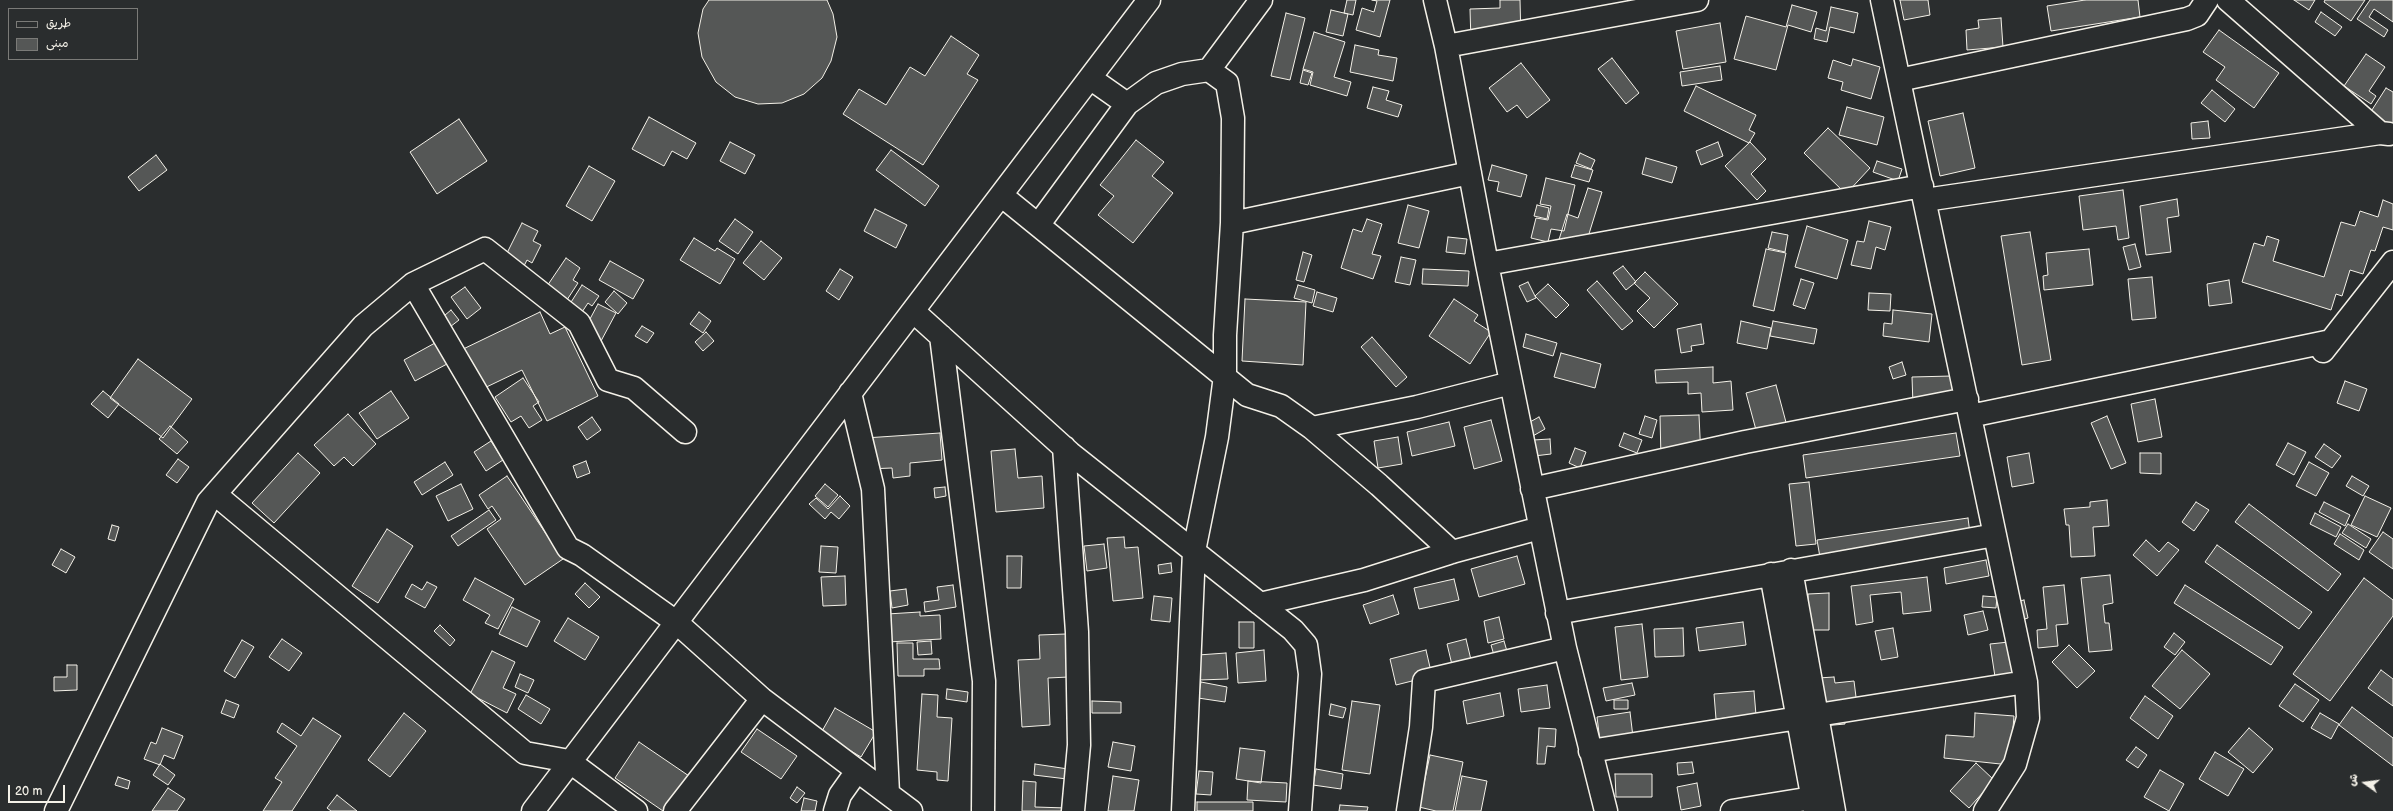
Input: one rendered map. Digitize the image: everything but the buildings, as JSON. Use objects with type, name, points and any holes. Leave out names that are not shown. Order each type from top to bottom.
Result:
[{"type":"street","points":[[533,811],[1149,0]]},
{"type":"street","points":[[1209,70],[1261,0]]},
{"type":"street","points":[[1435,0],[1446,46],[1487,264],[1557,613],[1606,811]]},
{"type":"street","points":[[1446,46],[1697,0]]},
{"type":"street","points":[[1882,0],[2026,682],[2028,718],[2015,764],[1985,811]]},
{"type":"street","points":[[1899,80],[2187,19],[2197,14],[2207,0]]},
{"type":"street","points":[[2228,0],[2387,134]]},
{"type":"street","points":[[1039,224],[1127,104],[1156,83],[1182,74],[1209,70],[1227,83],[1233,118],[1232,223],[1225,335],[1226,376],[1218,437],[1194,551],[1183,811]]},
{"type":"street","points":[[1090,78],[1127,104]]},
{"type":"street","points":[[1487,264],[1923,193],[2387,134]]},
{"type":"street","points":[[1232,223],[1470,173]]},
{"type":"street","points":[[1001,196],[1039,224],[1135,305],[1226,376],[1247,395],[1281,406],[1312,428],[1379,485],[1452,552]]},
{"type":"street","points":[[56,811],[201,516],[215,494],[363,326],[413,284],[485,249],[579,323],[608,380],[634,388],[685,432]]},
{"type":"street","points":[[1532,489],[1745,442],[1968,408],[2327,346],[2393,262]]},
{"type":"street","points":[[413,284],[568,548],[582,555],[676,622],[762,699],[911,811]]},
{"type":"street","points":[[913,311],[1064,448],[1293,630],[1306,645],[1310,674],[1300,811]]},
{"type":"street","points":[[941,336],[984,681],[983,811]]},
{"type":"street","points":[[1312,428],[1417,407],[1511,383]]},
{"type":"street","points":[[850,393],[873,489],[888,793]]},
{"type":"street","points":[[1064,448],[1077,640],[1079,745],[1073,811]]},
{"type":"street","points":[[215,494],[525,753],[570,761],[636,811]]},
{"type":"street","points":[[1260,604],[1364,580],[1452,552],[1540,528]]},
{"type":"street","points":[[1557,613],[1995,535]]},
{"type":"street","points":[[1781,572],[1807,716],[1834,811]]},
{"type":"street","points":[[1408,811],[1421,727],[1424,681],[1565,648]]},
{"type":"street","points":[[1590,751],[2026,682]]},
{"type":"street","points":[[675,811],[762,699]]},
{"type":"street","points":[[1732,811],[1814,804],[1807,716]]},
{"type":"street","points":[[835,806],[857,771]]}]
